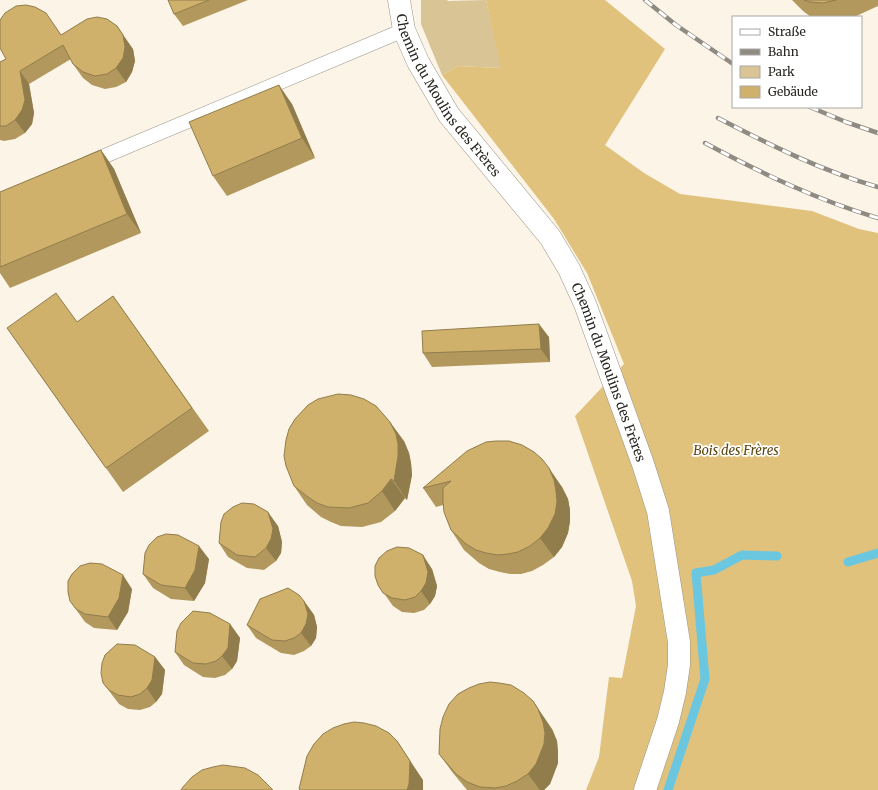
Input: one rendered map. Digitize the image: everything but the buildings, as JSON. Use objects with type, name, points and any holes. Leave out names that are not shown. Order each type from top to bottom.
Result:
[{"type":"street","name":"Chemin du Moulins des Frères","points":[[399,0],[404,30],[418,62],[449,115],[550,237],[569,269],[585,304],[643,464],[658,511],[679,642],[679,665],[675,692],[668,721],[645,790]]},
{"type":"lane","points":[[73,169],[404,30]]},
{"type":"green space","points":[[421,0],[486,0],[502,68],[458,66],[442,75],[421,24]]},
{"type":"green space","name":"Bois des Frères","points":[[486,0],[605,0],[665,49],[605,145],[644,173],[680,194],[812,211],[859,229],[878,233],[878,790],[586,790],[599,757],[609,677],[622,678],[636,606],[632,581],[575,416],[624,364],[587,273],[554,219],[442,75],[458,66],[501,68]]},
{"type":"waterway","points":[[848,562],[878,553]]},
{"type":"waterway","points":[[668,790],[705,679],[696,573],[714,570],[742,555],[777,556]]},
{"type":"railway","points":[[645,0],[676,25],[732,63]]},
{"type":"railway","points":[[812,108],[878,133]]},
{"type":"railway","points":[[718,118],[816,165],[857,181],[878,187]]},
{"type":"railway","points":[[705,143],[790,185],[833,203],[878,218]]}]
